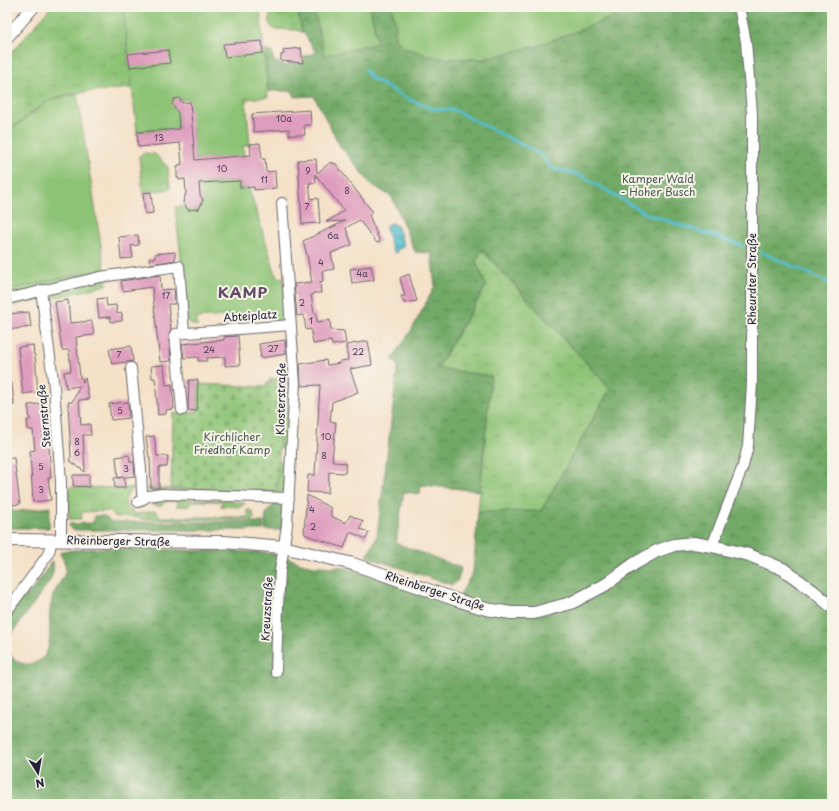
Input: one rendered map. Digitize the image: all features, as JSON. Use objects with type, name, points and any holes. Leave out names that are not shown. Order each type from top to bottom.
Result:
[{"type":"main road","points":[[7,37],[33,7]]},
{"type":"main road","name":"Rheinberger Straße","points":[[7,540],[224,542],[283,547],[353,564],[460,601],[486,609],[511,614],[534,613],[571,603],[605,585],[642,559],[657,551],[674,545],[693,543],[749,555],[783,569],[832,607]]},
{"type":"street","name":"Rheurdter Straße","points":[[712,546],[748,446],[752,384],[752,113],[746,42],[739,7]]},
{"type":"street","name":"Abteiplatz","points":[[184,333],[291,325],[282,203]]},
{"type":"street","points":[[7,299],[111,275],[179,266],[184,333],[175,334],[182,410]]},
{"type":"street","name":"Sternstraße","points":[[7,611],[50,552],[56,541],[60,470],[54,387],[41,290]]},
{"type":"street","name":"Klosterstraße","points":[[283,547],[287,524],[295,383],[291,325]]},
{"type":"street","points":[[131,368],[140,460],[141,500],[148,496],[162,494],[288,498]]},
{"type":"street","name":"Kreuzstraße","points":[[276,672],[278,605],[283,547]]},
{"type":"green space","points":[[51,7],[123,7],[132,88],[90,91],[59,97],[34,111],[7,133],[7,58]]},
{"type":"green space","points":[[123,7],[260,7],[268,97],[246,99],[250,145],[243,146],[244,156],[195,160],[189,100],[174,99],[178,108],[179,129],[137,132]]},
{"type":"green space","points":[[269,7],[297,7],[302,32],[296,30],[273,29],[270,26]]},
{"type":"green space","name":"Kamper Wald - Hoher Busch","points":[[297,7],[314,7],[324,54],[377,43],[370,7],[392,7],[396,24],[395,39],[438,58],[483,59],[536,46],[618,14],[629,7],[832,7],[832,804],[7,804],[7,615],[17,601],[28,594],[37,584],[52,561],[54,568],[51,579],[9,638],[8,646],[10,653],[19,662],[32,664],[39,661],[45,655],[49,645],[50,607],[53,595],[66,568],[60,554],[62,551],[100,548],[261,552],[280,555],[304,564],[342,567],[460,601],[461,593],[473,572],[478,512],[541,511],[610,389],[482,249],[476,261],[486,285],[437,368],[491,376],[480,491],[421,485],[420,494],[404,492],[396,543],[461,568],[458,580],[452,585],[367,557],[377,536],[398,365],[392,359],[411,331],[435,286],[431,253],[415,252],[392,197],[371,184],[340,146],[314,96],[294,97],[293,91],[268,91],[264,50],[272,52],[274,61],[286,66],[308,55],[316,53],[302,32]]},
{"type":"green space","points":[[314,7],[370,7],[377,43],[324,55]]},
{"type":"green space","points":[[392,7],[629,7],[618,14],[587,27],[536,46],[483,59],[438,58],[405,48],[395,39],[396,24]]},
{"type":"green space","points":[[77,94],[105,270],[7,290],[7,133],[44,104],[53,99]]},
{"type":"green space","points":[[145,153],[155,154],[168,167],[170,189],[143,193],[139,156]]},
{"type":"green space","points":[[240,181],[240,188],[249,188],[277,278],[283,277],[285,319],[280,321],[272,321],[271,313],[197,318],[197,326],[189,323],[187,320],[183,284],[187,278],[187,274],[186,270],[182,266],[175,207],[185,206],[188,210],[199,209],[203,200],[196,188],[199,187],[199,183]]},
{"type":"green space","points":[[482,250],[610,389],[541,511],[478,512],[491,376],[437,369],[486,286],[476,261]]},
{"type":"green space","points":[[105,270],[107,285],[54,298],[7,306],[7,290]]},
{"type":"green space","name":"Kirchlicher Friedhof Kamp","points":[[270,379],[283,379],[277,491],[171,488],[173,414],[197,412],[198,384],[267,387],[267,383],[270,383]]},
{"type":"green space","points":[[283,379],[290,380],[287,445],[284,449],[279,448]]},
{"type":"green space","points":[[278,461],[286,461],[284,489],[280,493],[148,490],[147,488],[276,491]]},
{"type":"green space","points":[[69,487],[134,488],[128,495],[125,502],[127,508],[136,514],[155,511],[161,517],[247,517],[249,515],[246,512],[249,509],[253,513],[254,519],[141,519],[139,517],[115,517],[109,511],[82,512],[81,519],[69,519]]},
{"type":"green space","points":[[157,499],[228,500],[245,502],[241,507],[220,506],[223,503],[220,501],[195,501],[190,506],[176,506],[179,503],[176,501],[167,501],[160,506],[151,504]]},
{"type":"green space","points":[[11,500],[12,512],[50,507],[49,528],[7,528],[7,501]]},
{"type":"green space","points":[[275,503],[279,504],[283,508],[282,530],[265,530],[266,514]]},
{"type":"green space","points":[[94,516],[104,516],[112,522],[263,522],[263,530],[73,530],[70,528],[69,524],[93,523]]},
{"type":"water","points":[[392,223],[398,227],[404,247],[397,250],[396,253],[392,250],[386,228],[386,225]]},
{"type":"building","points":[[262,41],[263,53],[225,57],[223,44]]},
{"type":"building","points":[[301,48],[303,63],[281,61],[281,55],[284,54],[283,50]]},
{"type":"building","points":[[168,50],[170,63],[130,67],[128,54]]},
{"type":"building","points":[[179,98],[182,103],[190,102],[195,160],[251,155],[250,144],[260,143],[262,159],[265,159],[266,172],[275,171],[276,188],[254,190],[254,187],[240,188],[240,181],[199,183],[200,195],[203,200],[199,209],[188,210],[183,202],[186,193],[185,179],[179,180],[179,178],[177,178],[177,167],[178,165],[182,164],[180,143],[138,147],[137,132],[179,129],[178,113],[172,104],[174,99]]},
{"type":"building","points":[[310,110],[311,125],[304,125],[305,135],[289,135],[289,129],[254,132],[252,114]]},
{"type":"building","points":[[316,159],[317,173],[331,162],[333,164],[335,163],[373,212],[369,215],[380,242],[377,243],[359,220],[346,228],[352,245],[331,253],[334,269],[322,271],[323,281],[320,282],[321,293],[313,293],[313,295],[311,295],[317,322],[330,320],[331,330],[344,331],[346,343],[332,345],[331,341],[313,344],[311,329],[306,330],[304,315],[297,316],[294,284],[312,282],[303,241],[345,221],[326,222],[344,211],[315,174],[316,183],[309,183],[311,199],[318,198],[320,223],[302,224],[298,160]]},
{"type":"building","points":[[151,192],[153,213],[145,214],[143,193]]},
{"type":"building","points":[[138,235],[139,245],[131,246],[133,258],[121,259],[119,237]]},
{"type":"building","points":[[175,252],[175,260],[150,264],[149,258],[155,258],[155,254]]},
{"type":"building","points":[[371,266],[374,280],[352,283],[350,269]]},
{"type":"building","points":[[409,274],[417,301],[404,303],[401,296],[405,296],[400,278]]},
{"type":"building","points":[[160,275],[161,290],[174,289],[175,304],[168,304],[171,329],[169,335],[171,361],[160,362],[152,287],[123,291],[121,281]]},
{"type":"building","points":[[106,298],[107,306],[116,305],[117,314],[122,313],[122,321],[111,322],[110,317],[99,318],[97,299]]},
{"type":"building","points":[[68,300],[70,323],[92,321],[94,335],[76,337],[80,378],[82,378],[83,382],[85,378],[89,399],[79,400],[81,425],[90,424],[91,435],[83,435],[85,472],[69,460],[71,457],[68,402],[72,402],[80,386],[66,388],[64,372],[71,371],[69,350],[62,350],[55,302]]},
{"type":"building","points":[[29,312],[31,327],[7,330],[7,314]]},
{"type":"building","points":[[238,336],[240,365],[225,366],[225,357],[206,358],[207,361],[198,361],[198,357],[184,358],[182,344],[224,340],[224,337]]},
{"type":"building","points":[[285,340],[286,354],[261,358],[259,344]]},
{"type":"building","points":[[368,341],[372,365],[350,369],[358,392],[332,402],[330,422],[336,422],[332,460],[334,460],[333,462],[346,463],[345,473],[329,472],[328,493],[307,492],[308,475],[315,475],[320,385],[301,386],[300,364],[326,360],[327,365],[341,363],[340,361],[348,360],[346,345]]},
{"type":"building","points":[[33,345],[38,392],[23,394],[18,347]]},
{"type":"building","points":[[131,346],[133,361],[112,364],[109,349]]},
{"type":"building","points":[[164,365],[166,385],[172,384],[174,409],[166,410],[166,414],[158,415],[155,378],[152,378],[151,366]]},
{"type":"building","points":[[189,380],[198,380],[197,411],[188,410]]},
{"type":"building","points":[[7,383],[12,383],[14,405],[7,406]]},
{"type":"building","points":[[128,402],[129,418],[111,420],[109,404]]},
{"type":"building","points":[[41,404],[44,428],[48,428],[51,478],[48,478],[51,500],[33,502],[30,451],[35,450],[33,430],[28,430],[27,420],[30,420],[28,405]]},
{"type":"building","points":[[154,436],[157,456],[168,456],[167,467],[159,467],[159,488],[151,488],[150,457],[146,437]]},
{"type":"building","points":[[129,455],[130,462],[134,462],[135,476],[118,478],[116,457]]},
{"type":"building","points":[[7,458],[14,458],[20,504],[12,505]]},
{"type":"building","points":[[73,475],[89,475],[89,487],[73,486]]},
{"type":"building","points":[[124,477],[125,488],[115,488],[114,478]]},
{"type":"building","points":[[307,495],[331,508],[331,516],[346,523],[350,515],[363,521],[360,529],[369,532],[366,539],[350,532],[344,548],[306,535],[304,532]]},
{"type":"waterway","points":[[365,70],[371,78],[410,100],[433,109],[454,110],[540,154],[551,168],[580,175],[647,214],[744,246]]},
{"type":"waterway","points":[[761,252],[832,284]]},
{"type":"district","name":"KAMP","points":[[243,293]]}]
